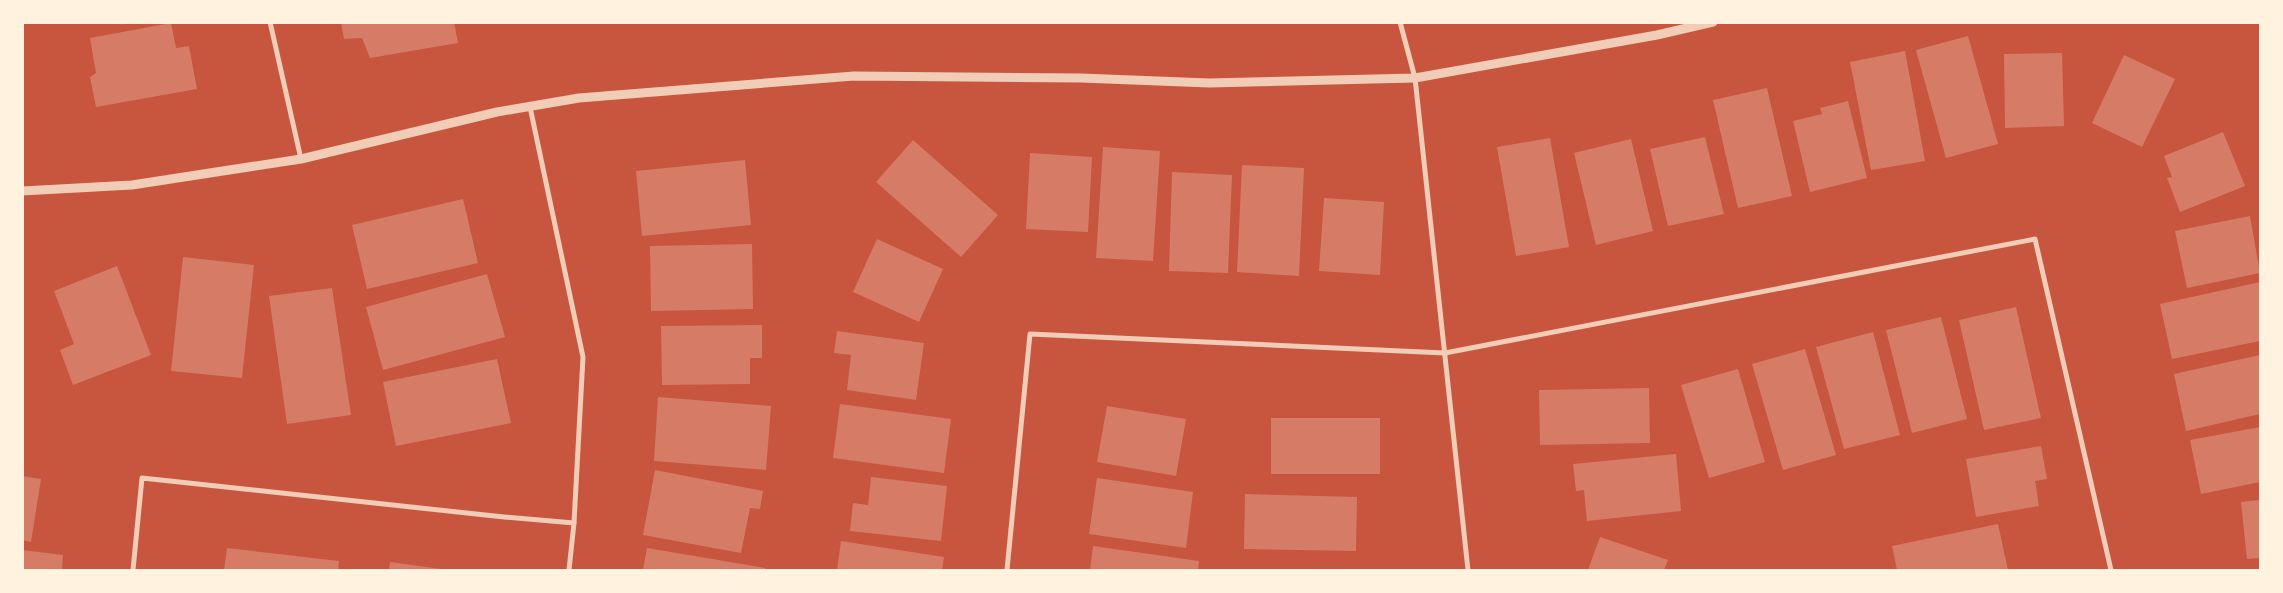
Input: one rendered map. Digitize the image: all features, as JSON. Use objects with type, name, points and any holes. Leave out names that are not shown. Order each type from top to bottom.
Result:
[{"type":"street","points":[[270,22],[301,158]]},
{"type":"street","points":[[1400,22],[1415,78],[1468,570]]},
{"type":"street","points":[[22,191],[132,184],[301,158],[488,114],[579,98],[854,76],[1081,78],[1209,83],[1415,78],[1657,35],[1713,22]]},
{"type":"street","points":[[530,107],[582,357],[574,523],[569,570]]},
{"type":"street","points":[[1007,570],[1030,334],[1444,353],[2035,239],[2111,570]]},
{"type":"street","points":[[133,570],[142,478],[574,523]]},
{"type":"building","points":[[341,22],[454,22],[458,43],[370,58],[362,38],[344,39]]},
{"type":"building","points":[[171,23],[176,48],[189,46],[197,89],[96,107],[90,77],[96,73],[90,38]]},
{"type":"building","points":[[1968,36],[1998,144],[1946,158],[1916,50]]},
{"type":"building","points":[[1905,51],[1925,161],[1871,170],[1850,62]]},
{"type":"building","points":[[2062,53],[2064,126],[2005,128],[2004,54]]},
{"type":"building","points":[[2124,55],[2175,79],[2142,147],[2092,123]]},
{"type":"building","points":[[1767,88],[1792,196],[1738,208],[1713,100]]},
{"type":"building","points":[[1848,101],[1867,178],[1810,192],[1793,121],[1822,114],[1820,108]]},
{"type":"building","points":[[2223,132],[2245,186],[2180,212],[2167,178],[2172,177],[2164,156]]},
{"type":"building","points":[[1705,137],[1724,214],[1668,226],[1650,149]]},
{"type":"building","points":[[1550,138],[1569,247],[1516,256],[1497,147]]},
{"type":"building","points":[[1631,139],[1653,231],[1596,245],[1574,153]]},
{"type":"building","points":[[913,140],[998,215],[961,257],[876,182]]},
{"type":"building","points":[[1103,147],[1160,151],[1153,261],[1096,258]]},
{"type":"building","points":[[1030,153],[1092,157],[1088,232],[1026,229]]},
{"type":"building","points":[[745,160],[751,225],[642,236],[636,171]]},
{"type":"building","points":[[1242,165],[1304,168],[1299,276],[1237,272]]},
{"type":"building","points":[[1172,172],[1232,175],[1228,273],[1169,271]]},
{"type":"building","points":[[1324,198],[1384,202],[1380,275],[1319,271]]},
{"type":"building","points":[[463,199],[478,263],[367,289],[352,225]]},
{"type":"building","points":[[2250,216],[2260,273],[2187,288],[2175,231]]},
{"type":"building","points":[[877,239],[943,269],[919,322],[853,292]]},
{"type":"building","points":[[752,244],[753,309],[651,311],[650,246]]},
{"type":"building","points":[[183,257],[254,265],[242,378],[171,371]]},
{"type":"building","points":[[117,266],[151,355],[73,385],[60,350],[74,344],[54,291]]},
{"type":"building","points":[[487,274],[505,337],[383,370],[366,307]]},
{"type":"building","points":[[2260,282],[2260,341],[2172,359],[2160,304]]},
{"type":"building","points":[[332,288],[351,415],[287,424],[269,296]]},
{"type":"building","points":[[2016,307],[2041,418],[1984,430],[1959,320]]},
{"type":"building","points":[[1941,317],[1967,419],[1912,433],[1886,330]]},
{"type":"building","points":[[762,325],[762,358],[750,358],[750,384],[662,385],[661,326]]},
{"type":"building","points":[[837,331],[924,343],[916,400],[847,390],[851,355],[834,353]]},
{"type":"building","points":[[1873,332],[1900,435],[1844,449],[1816,347]]},
{"type":"building","points":[[1805,349],[1836,455],[1783,470],[1752,364]]},
{"type":"building","points":[[2260,355],[2260,414],[2186,431],[2174,374]]},
{"type":"building","points":[[497,359],[511,423],[396,446],[383,382]]},
{"type":"building","points":[[1738,369],[1765,462],[1709,478],[1681,385]]},
{"type":"building","points":[[1649,388],[1650,443],[1540,445],[1539,390]]},
{"type":"building","points":[[658,397],[771,406],[766,470],[654,461]]},
{"type":"building","points":[[840,404],[951,419],[944,473],[833,458]]},
{"type":"building","points":[[1107,406],[1186,419],[1176,476],[1097,462]]},
{"type":"building","points":[[1271,418],[1380,418],[1380,474],[1271,474]]},
{"type":"building","points":[[2260,427],[2260,482],[2201,494],[2190,440]]},
{"type":"building","points":[[2041,446],[2047,479],[2035,481],[2039,506],[1976,517],[1966,459]]},
{"type":"building","points":[[1676,454],[1681,511],[1587,521],[1584,490],[1576,491],[1573,464]]},
{"type":"building","points":[[655,470],[763,491],[760,509],[750,508],[741,553],[643,535]]},
{"type":"building","points":[[22,476],[41,479],[31,542],[22,540]]},
{"type":"building","points":[[871,477],[947,486],[941,541],[850,531],[853,503],[868,505]]},
{"type":"building","points":[[1097,478],[1193,492],[1186,548],[1089,534]]},
{"type":"building","points":[[1245,494],[1357,497],[1356,551],[1244,549]]},
{"type":"building","points":[[2260,500],[2260,558],[2247,559],[2241,502]]},
{"type":"building","points":[[1998,524],[2008,570],[1897,570],[1892,546]]},
{"type":"building","points":[[1600,537],[1668,560],[1664,570],[1588,570]]},
{"type":"building","points":[[841,541],[944,557],[942,570],[837,570]]},
{"type":"building","points":[[1093,546],[1199,561],[1198,570],[1090,570]]},
{"type":"building","points":[[227,548],[339,561],[338,570],[224,570]]},
{"type":"building","points":[[647,548],[765,568],[765,570],[643,570]]},
{"type":"building","points":[[22,550],[63,555],[62,570],[22,570]]},
{"type":"building","points":[[390,562],[441,569],[441,570],[389,570]]}]
